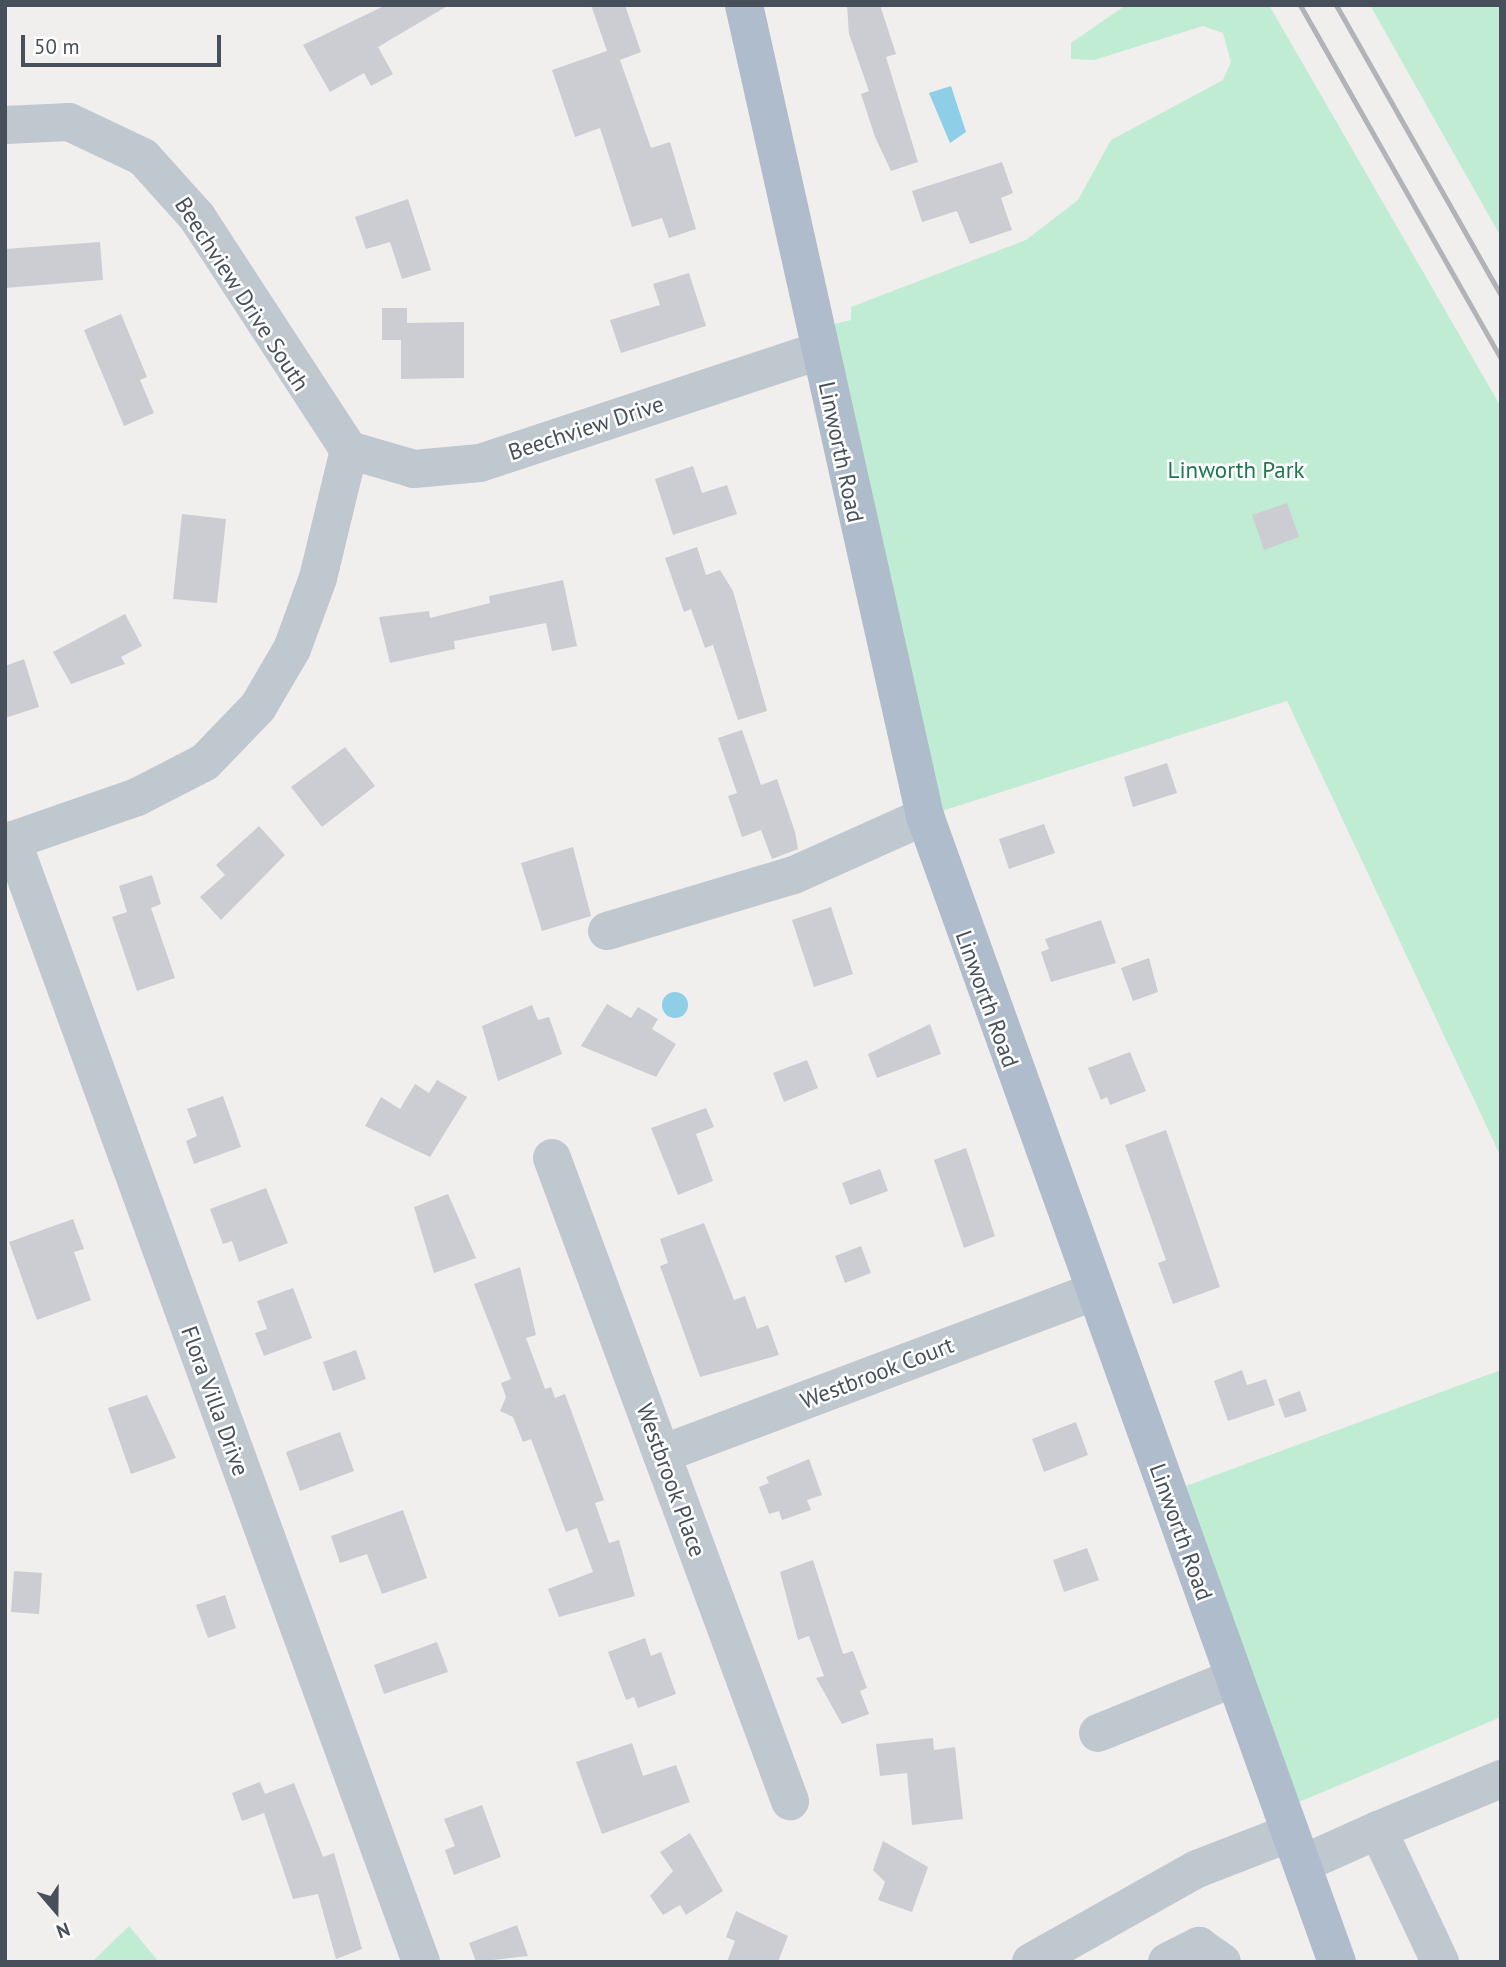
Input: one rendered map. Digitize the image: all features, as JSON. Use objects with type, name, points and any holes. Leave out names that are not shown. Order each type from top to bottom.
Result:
[{"type":"main road","name":"Linworth Road","points":[[744,5],[925,816],[1093,1292],[1336,1962]]},
{"type":"street","name":"Beechview Drive South","points":[[5,125],[69,122],[143,157],[197,217],[349,450]]},
{"type":"street","name":"Beechview Drive","points":[[349,450],[414,469],[480,463],[820,351]]},
{"type":"street","points":[[9,841],[137,797],[205,762],[258,707],[292,649],[318,578],[349,450]]},
{"type":"street","points":[[607,930],[794,875],[925,816]]},
{"type":"street","name":"Flora Villa Drive","points":[[9,841],[421,1962]]},
{"type":"street","name":"Westbrook Place","points":[[552,1158],[790,1801]]},
{"type":"street","name":"Westbrook Court","points":[[662,1454],[1093,1292]]},
{"type":"street","points":[[1098,1734],[1234,1678]]},
{"type":"street","points":[[1031,1962],[1197,1869],[1378,1830],[1501,1779]]},
{"type":"street","points":[[1378,1830],[1440,1962]]},
{"type":"street","points":[[1167,1962],[1199,1946],[1222,1962]]},
{"type":"green space","name":"Linworth Park","points":[[1126,5],[1269,5],[1501,407],[1501,1157],[1287,701],[932,814],[826,326],[851,320],[851,307],[1026,240],[1078,200],[1111,140],[1223,80],[1231,62],[1223,33],[1203,26],[1094,60],[1071,59],[1071,43]]},
{"type":"green space","points":[[1370,5],[1501,5],[1501,237]]},
{"type":"green space","points":[[1501,1370],[1501,1717],[1292,1805],[1178,1489]]},
{"type":"green space","points":[[129,1926],[159,1962],[92,1962]]},
{"type":"water","points":[[951,86],[966,132],[950,143],[929,93]]},
{"type":"water","points":[[675,992],[684,996],[688,1005],[684,1014],[675,1018],[666,1014],[662,1005],[666,996]]},
{"type":"building","points":[[386,5],[449,5],[378,47],[393,74],[371,86],[364,73],[330,92],[303,45]]},
{"type":"building","points":[[591,5],[625,5],[641,52],[620,60],[651,148],[670,142],[696,229],[669,238],[662,218],[632,227],[600,128],[575,137],[552,70],[607,51]]},
{"type":"building","points":[[847,5],[880,5],[896,54],[886,57],[918,162],[891,171],[875,137],[861,94],[869,91],[849,34]]},
{"type":"building","points":[[1002,162],[1013,193],[1001,198],[1012,230],[970,244],[957,211],[922,222],[912,191]]},
{"type":"building","points":[[408,199],[431,270],[402,279],[390,242],[366,249],[355,217]]},
{"type":"building","points":[[100,242],[103,280],[5,288],[5,249]]},
{"type":"building","points":[[689,273],[706,326],[621,353],[610,320],[660,305],[653,284]]},
{"type":"building","points":[[382,308],[407,308],[407,323],[464,322],[464,378],[401,379],[401,340],[382,340]]},
{"type":"building","points":[[121,314],[147,377],[140,380],[154,413],[124,426],[84,330]]},
{"type":"building","points":[[693,466],[702,493],[727,485],[737,514],[673,535],[655,479]]},
{"type":"building","points":[[1287,503],[1299,537],[1264,550],[1252,515]]},
{"type":"building","points":[[182,514],[226,519],[217,603],[173,599]]},
{"type":"building","points":[[697,547],[706,575],[720,570],[733,591],[767,711],[738,720],[713,645],[705,648],[691,609],[684,612],[665,558]]},
{"type":"building","points":[[563,580],[577,646],[552,651],[546,623],[454,641],[455,649],[390,663],[379,617],[429,611],[430,618],[490,603],[489,596]]},
{"type":"building","points":[[125,614],[142,646],[121,657],[125,664],[71,684],[53,652]]},
{"type":"building","points":[[24,659],[39,707],[5,718],[5,666]]},
{"type":"building","points":[[742,730],[761,785],[777,779],[795,832],[798,849],[772,859],[761,830],[742,837],[728,796],[737,793],[718,738]]},
{"type":"building","points":[[345,747],[375,786],[322,827],[291,787]]},
{"type":"building","points":[[1167,763],[1177,793],[1133,807],[1124,777]]},
{"type":"building","points":[[1044,824],[1055,853],[1009,869],[999,839]]},
{"type":"building","points":[[259,826],[285,855],[221,920],[200,897],[225,875],[216,865]]},
{"type":"building","points":[[573,847],[591,916],[542,931],[521,863]]},
{"type":"building","points":[[152,875],[161,904],[151,908],[175,978],[137,991],[112,917],[127,912],[119,886]]},
{"type":"building","points":[[831,907],[853,974],[814,987],[792,920]]},
{"type":"building","points":[[1101,920],[1116,963],[1051,982],[1041,952],[1049,949],[1045,939]]},
{"type":"building","points":[[1149,958],[1158,992],[1133,1001],[1121,968]]},
{"type":"building","points":[[607,1004],[631,1018],[638,1007],[658,1019],[652,1029],[676,1044],[656,1077],[581,1046]]},
{"type":"building","points":[[532,1005],[538,1020],[549,1017],[562,1054],[498,1081],[482,1026]]},
{"type":"building","points":[[930,1024],[941,1054],[877,1078],[868,1054]]},
{"type":"building","points":[[1130,1052],[1146,1091],[1110,1105],[1107,1097],[1101,1100],[1088,1068]]},
{"type":"building","points":[[807,1060],[818,1088],[784,1102],[773,1073]]},
{"type":"building","points":[[437,1080],[467,1097],[430,1157],[365,1126],[381,1097],[400,1109],[415,1084],[429,1093]]},
{"type":"building","points":[[223,1096],[241,1147],[194,1164],[186,1141],[197,1136],[187,1109]]},
{"type":"building","points":[[706,1108],[714,1127],[696,1134],[713,1181],[678,1195],[651,1128]]},
{"type":"building","points":[[1166,1130],[1220,1287],[1173,1304],[1158,1263],[1166,1260],[1125,1145]]},
{"type":"building","points":[[966,1148],[995,1236],[964,1248],[934,1160]]},
{"type":"building","points":[[880,1169],[888,1191],[850,1205],[842,1183]]},
{"type":"building","points":[[266,1188],[288,1243],[239,1262],[232,1241],[223,1244],[210,1209]]},
{"type":"building","points":[[448,1194],[476,1258],[434,1273],[414,1207]]},
{"type":"building","points":[[73,1219],[84,1249],[74,1252],[91,1300],[37,1320],[9,1242]]},
{"type":"building","points":[[704,1223],[734,1300],[745,1296],[757,1329],[768,1325],[779,1355],[700,1377],[660,1266],[668,1263],[660,1239]]},
{"type":"building","points":[[861,1246],[871,1273],[845,1283],[835,1256]]},
{"type":"building","points":[[520,1267],[536,1335],[526,1338],[545,1389],[551,1387],[555,1398],[565,1394],[604,1500],[595,1503],[609,1543],[619,1540],[635,1596],[559,1617],[548,1589],[593,1572],[577,1528],[566,1532],[531,1439],[523,1442],[513,1417],[500,1411],[506,1397],[501,1383],[511,1379],[474,1284]]},
{"type":"building","points":[[293,1288],[312,1338],[264,1356],[255,1333],[267,1329],[257,1301]]},
{"type":"building","points":[[356,1350],[366,1379],[333,1391],[323,1362]]},
{"type":"building","points":[[1242,1370],[1247,1385],[1266,1379],[1275,1405],[1228,1421],[1214,1381]]},
{"type":"building","points":[[1300,1391],[1307,1411],[1285,1418],[1278,1399]]},
{"type":"building","points":[[147,1395],[176,1458],[131,1474],[108,1408]]},
{"type":"building","points":[[1076,1422],[1088,1455],[1044,1472],[1032,1439]]},
{"type":"building","points":[[340,1432],[354,1471],[300,1491],[286,1452]]},
{"type":"building","points":[[809,1459],[822,1495],[807,1500],[811,1510],[782,1520],[779,1511],[769,1514],[759,1487],[769,1483],[766,1477]]},
{"type":"building","points":[[403,1510],[427,1578],[382,1594],[367,1554],[340,1563],[331,1536]]},
{"type":"building","points":[[1087,1548],[1099,1580],[1064,1592],[1053,1560]]},
{"type":"building","points":[[813,1560],[843,1654],[853,1651],[867,1688],[860,1691],[869,1714],[842,1724],[816,1678],[824,1676],[809,1636],[798,1640],[780,1572]]},
{"type":"building","points":[[14,1571],[42,1573],[39,1614],[11,1612]]},
{"type":"building","points":[[225,1595],[236,1628],[208,1638],[196,1605]]},
{"type":"building","points":[[645,1638],[651,1656],[661,1652],[676,1694],[638,1708],[634,1697],[626,1700],[608,1652]]},
{"type":"building","points":[[437,1642],[448,1672],[384,1694],[374,1665]]},
{"type":"building","points":[[933,1738],[934,1750],[955,1747],[963,1819],[912,1825],[907,1773],[880,1776],[876,1744]]},
{"type":"building","points":[[632,1743],[643,1776],[676,1765],[690,1802],[602,1834],[576,1762]]},
{"type":"building","points":[[260,1782],[265,1794],[294,1783],[323,1857],[334,1853],[362,1949],[336,1959],[318,1894],[293,1899],[264,1813],[242,1821],[232,1793]]},
{"type":"building","points":[[482,1805],[501,1857],[454,1875],[445,1850],[455,1846],[444,1819]]},
{"type":"building","points":[[690,1833],[723,1891],[686,1915],[680,1905],[663,1915],[650,1896],[673,1871],[660,1852]]},
{"type":"building","points":[[883,1841],[928,1867],[912,1912],[878,1900],[885,1882],[873,1870]]},
{"type":"building","points":[[736,1911],[788,1936],[778,1962],[727,1962],[735,1941],[726,1937]]},
{"type":"building","points":[[517,1925],[528,1956],[476,1962],[469,1943]]},
{"type":"railway","points":[[1300,5],[1501,359]]},
{"type":"railway","points":[[1336,5],[1501,296]]}]
